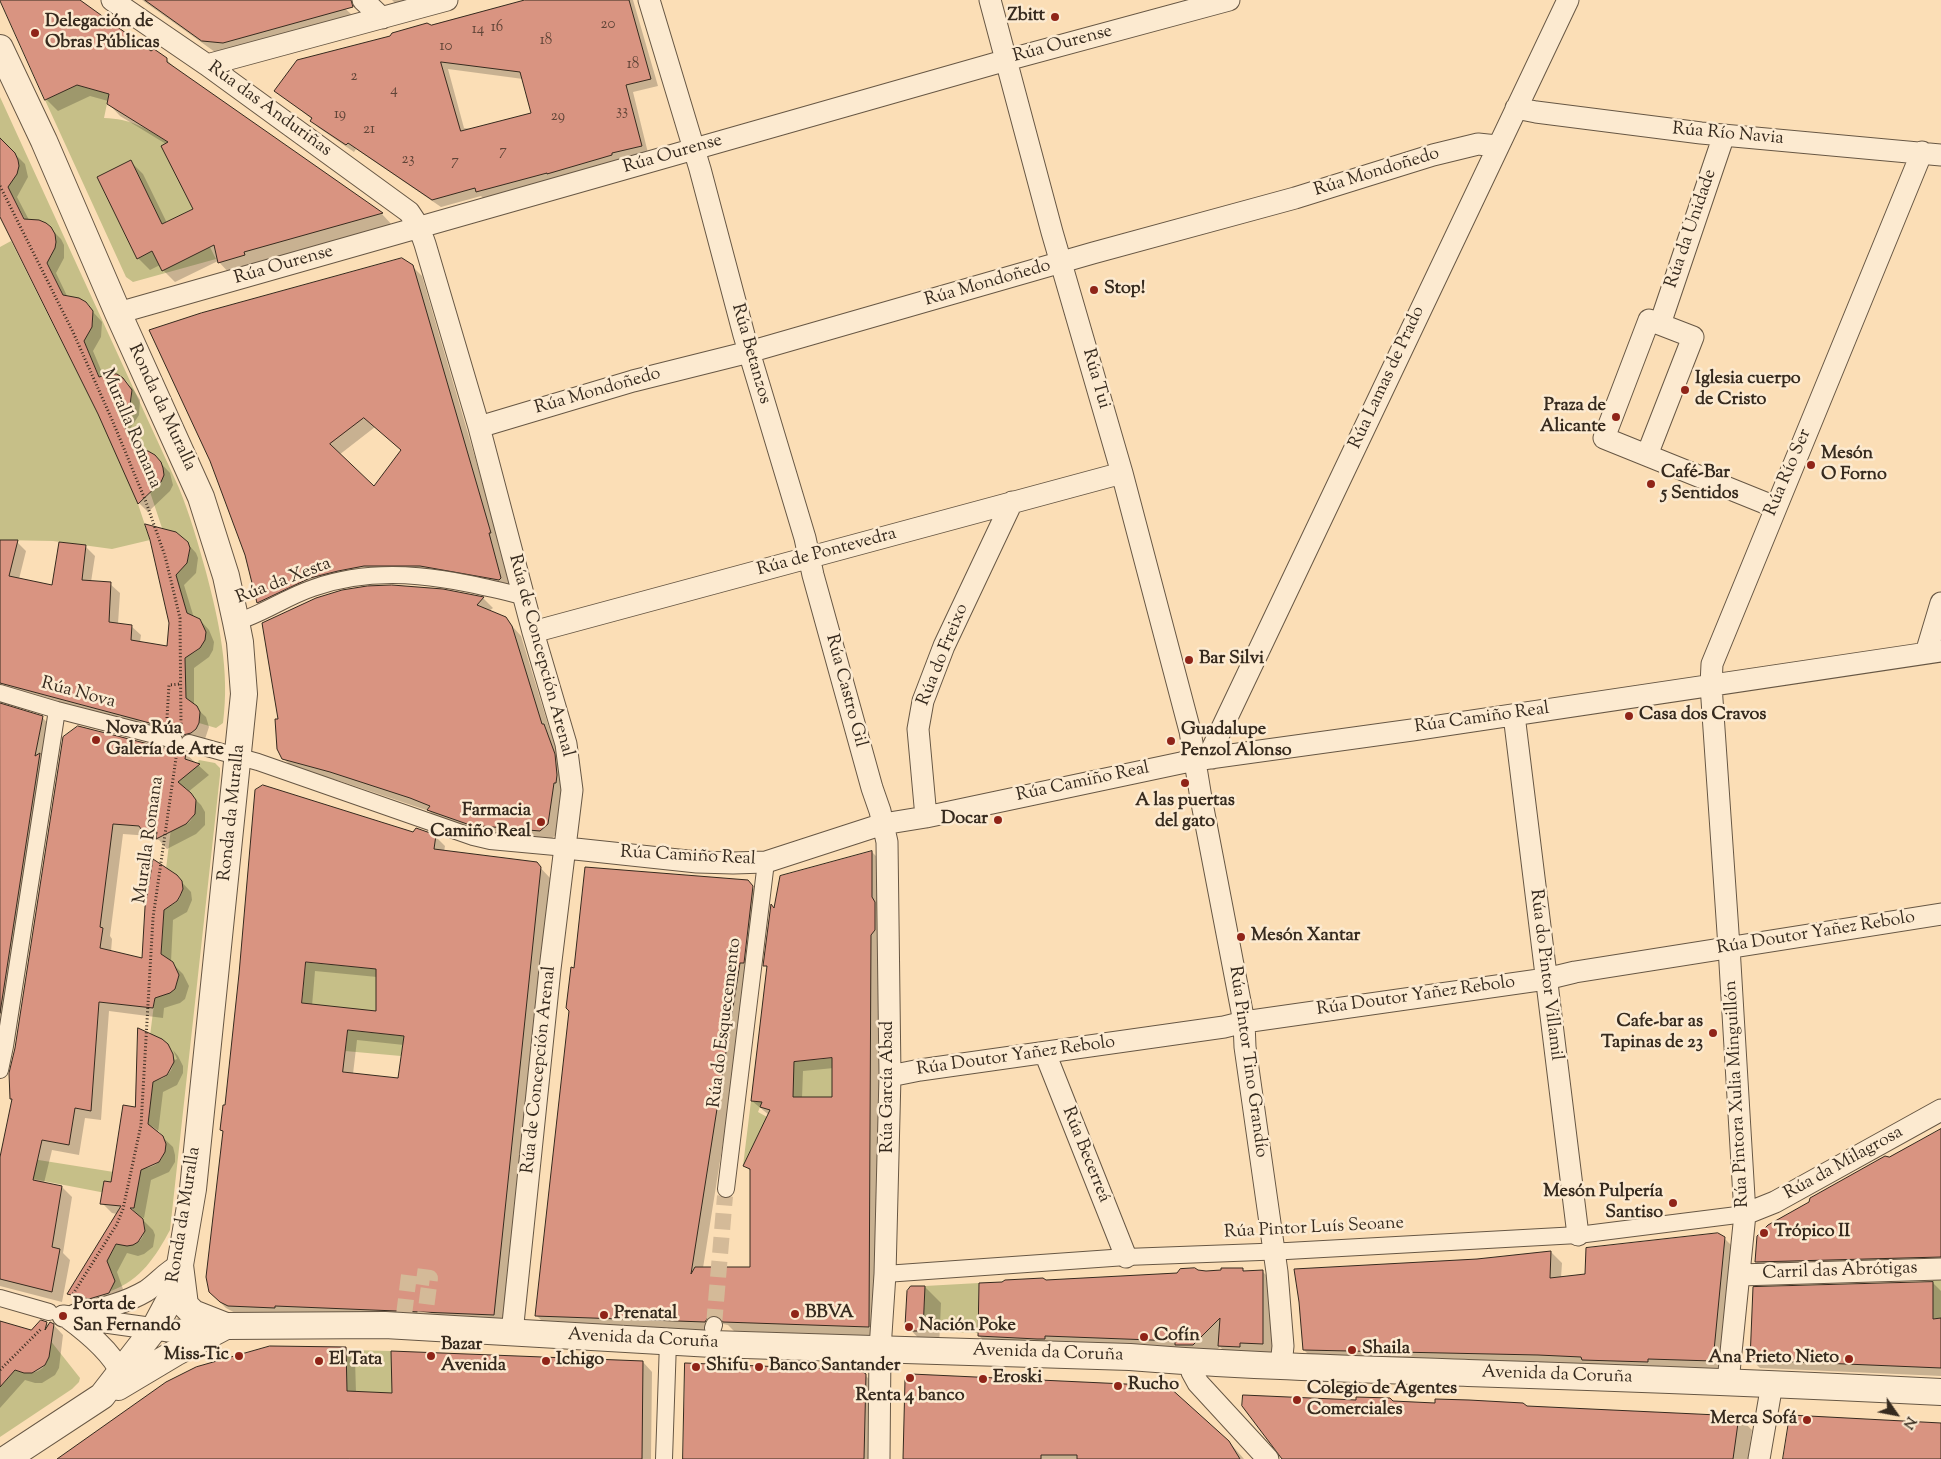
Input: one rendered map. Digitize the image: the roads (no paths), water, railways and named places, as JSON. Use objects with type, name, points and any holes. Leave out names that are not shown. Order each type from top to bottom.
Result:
[{"type":"street","name":"Rúa das Anduriñas","points":[[112,0],[207,65],[410,212],[419,228]]},
{"type":"street","points":[[363,0],[382,18]]},
{"type":"street","points":[[207,65],[448,0]]},
{"type":"street","name":"Rúa Betanzos","points":[[649,0],[694,150],[749,352],[809,557]]},
{"type":"street","name":"Rúa Tui","points":[[990,0],[1061,263],[1122,473],[1190,731],[1204,759]]},
{"type":"street","name":"Rúa Ourense","points":[[118,313],[673,154],[694,150],[1007,60],[1229,0]]},
{"type":"street","name":"Rúa Lamas de Prado","points":[[1204,759],[1212,749],[1568,0]]},
{"type":"street","name":"Ronda da Muralla","points":[[0,48],[44,141],[118,313],[202,496],[226,576],[236,622],[240,642],[244,694],[193,1189],[180,1265],[170,1299],[154,1329],[102,1396],[6,1459]]},
{"type":"street","name":"Rúa Río Navia","points":[[1516,108],[1701,133],[1932,153]]},
{"type":"street","name":"Rúa da Unidade","points":[[1660,324],[1724,135]]},
{"type":"street","name":"Rúa Mondoñedo","points":[[479,427],[624,383],[749,352],[1295,198],[1432,156],[1478,144],[1497,146]]},
{"type":"street","name":"Rúa Río Ser","points":[[1711,685],[1712,664],[1775,507],[1932,153]]},
{"type":"street","name":"Rúa de Concepción Arenal","points":[[419,228],[479,427],[523,596],[566,744],[572,790],[549,978],[512,1333]]},
{"type":"street","points":[[1647,455],[1693,337],[1649,320],[1604,438],[1775,507]]},
{"type":"street","name":"Rúa de Pontevedra","points":[[533,632],[1122,473]]},
{"type":"street","name":"Rúa do Freixo","points":[[926,817],[918,730],[923,701],[944,646],[1012,502]]},
{"type":"street","name":"Rúa Castro Gil","points":[[809,557],[883,824]]},
{"type":"street","name":"Rúa da Xesta","points":[[236,622],[254,616],[311,588],[339,580],[382,574],[432,577],[523,596]]},
{"type":"street","points":[[1934,652],[1941,603]]},
{"type":"street","name":"Rúa Camiño Real","points":[[239,756],[473,837],[490,841],[697,862],[766,862],[883,824],[926,817],[1204,759],[1934,652]]},
{"type":"street","name":"Rúa Pintora Xulia Minguillón","points":[[1711,685],[1745,1214],[1728,1382]]},
{"type":"street","name":"Rúa Nova","points":[[0,693],[178,742],[239,756]]},
{"type":"street","points":[[0,1070],[57,710]]},
{"type":"street","name":"Rúa do Pintor Villamil","points":[[1514,715],[1578,1235]]},
{"type":"street","name":"Rúa Pintor Tino Grandío","points":[[1204,759],[1201,798],[1244,1022],[1245,1047],[1274,1252],[1283,1346],[1281,1366]]},
{"type":"street","name":"Rúa García Abad","points":[[879,1459],[880,1349],[885,1274],[890,1076],[887,842],[883,824]]},
{"type":"street","name":"Rúa do Esquecemento","points":[[726,1189],[766,862]]},
{"type":"street","name":"Rúa Doutor Yañez Rebolo","points":[[890,1076],[920,1070],[1224,1027],[1244,1022],[1546,979],[1575,972],[1941,914]]},
{"type":"street","name":"Rúa Becerreá","points":[[1045,1053],[1126,1257]]},
{"type":"street","name":"Rúa da Milagrosa","points":[[1745,1214],[1776,1202],[1941,1110]]},
{"type":"street","name":"Rúa Pintor Luís Seoane","points":[[885,1274],[1126,1257],[1274,1252],[1578,1235],[1745,1214]]},
{"type":"street","points":[[56,1317],[127,1301],[148,1290],[170,1270],[180,1265],[185,1305],[193,1313],[226,1326]]},
{"type":"street","name":"Carril das Abrótigas","points":[[1739,1274],[1941,1269]]},
{"type":"street","points":[[0,1298],[56,1317],[98,1344],[117,1364],[121,1373]]},
{"type":"street","name":"Avenida da Coruña","points":[[56,1317],[169,1331],[226,1326],[385,1325],[668,1342],[1130,1357],[1281,1366],[1728,1382],[1941,1392]]},
{"type":"street","points":[[102,1396],[175,1353],[226,1326]]},
{"type":"street","points":[[664,1459],[668,1342]]},
{"type":"street","points":[[1190,1362],[1192,1372],[1198,1383],[1268,1459]]},
{"type":"street","points":[[1759,1459],[1772,1384]]},
{"type":"tunnel","points":[[714,1325],[725,1196]]},
{"type":"tunnel","points":[[404,1315],[409,1275],[430,1278],[425,1316]]},
{"type":"place","name":"Zbitt","points":[[1055,17]]},
{"type":"place","name":"Delegación de Obras Públicas","points":[[35,33]]},
{"type":"place","name":"Stop!","points":[[1094,290]]},
{"type":"place","name":"Iglesia cuerpo de Cristo","points":[[1685,390]]},
{"type":"place","name":"Praza de Alicante","points":[[1616,417]]},
{"type":"place","name":"Mesón O Forno","points":[[1811,465]]},
{"type":"place","name":"Café-Bar 5 Sentidos","points":[[1651,484]]},
{"type":"place","name":"Bar Silvi","points":[[1189,660]]},
{"type":"place","name":"Casa dos Cravos","points":[[1629,716]]},
{"type":"place","name":"Nova Rúa Galería de Arte","points":[[96,740]]},
{"type":"place","name":"Guadalupe Penzol Alonso","points":[[1171,741]]},
{"type":"place","name":"A las puertas del gato","points":[[1185,783]]},
{"type":"place","name":"Docar","points":[[998,820]]},
{"type":"place","name":"Farmacia Camiño Real","points":[[541,822]]},
{"type":"place","name":"Mesón Xantar","points":[[1241,937]]},
{"type":"place","name":"Cafe-bar as Tapinas de 23","points":[[1713,1033]]},
{"type":"place","name":"Mesón Pulpería Santiso","points":[[1673,1203]]},
{"type":"place","name":"Trópico II","points":[[1764,1233]]},
{"type":"place","name":"BBVA","points":[[795,1314]]},
{"type":"place","name":"Prenatal","points":[[604,1315]]},
{"type":"place","name":"Porta de San Fernando","points":[[63,1316]]},
{"type":"place","name":"Nación Poke","points":[[909,1327]]},
{"type":"place","name":"Cofín","points":[[1144,1337]]},
{"type":"place","name":"Shaila","points":[[1352,1350]]},
{"type":"place","name":"Miss-Tic","points":[[239,1356]]},
{"type":"place","name":"Bazar Avenida","points":[[431,1356]]},
{"type":"place","name":"Ana Prieto Nieto","points":[[1849,1359]]},
{"type":"place","name":"El Tata","points":[[319,1361]]},
{"type":"place","name":"Ichigo","points":[[546,1361]]},
{"type":"place","name":"Shifu","points":[[696,1367]]},
{"type":"place","name":"Banco Santander","points":[[759,1367]]},
{"type":"place","name":"Renta 4 banco","points":[[910,1378]]},
{"type":"place","name":"Eroski","points":[[983,1379]]},
{"type":"place","name":"Rucho","points":[[1118,1386]]},
{"type":"place","name":"Colegio de Agentes Comerciales","points":[[1297,1400]]},
{"type":"place","name":"Merca Sofá","points":[[1807,1420]]}]
